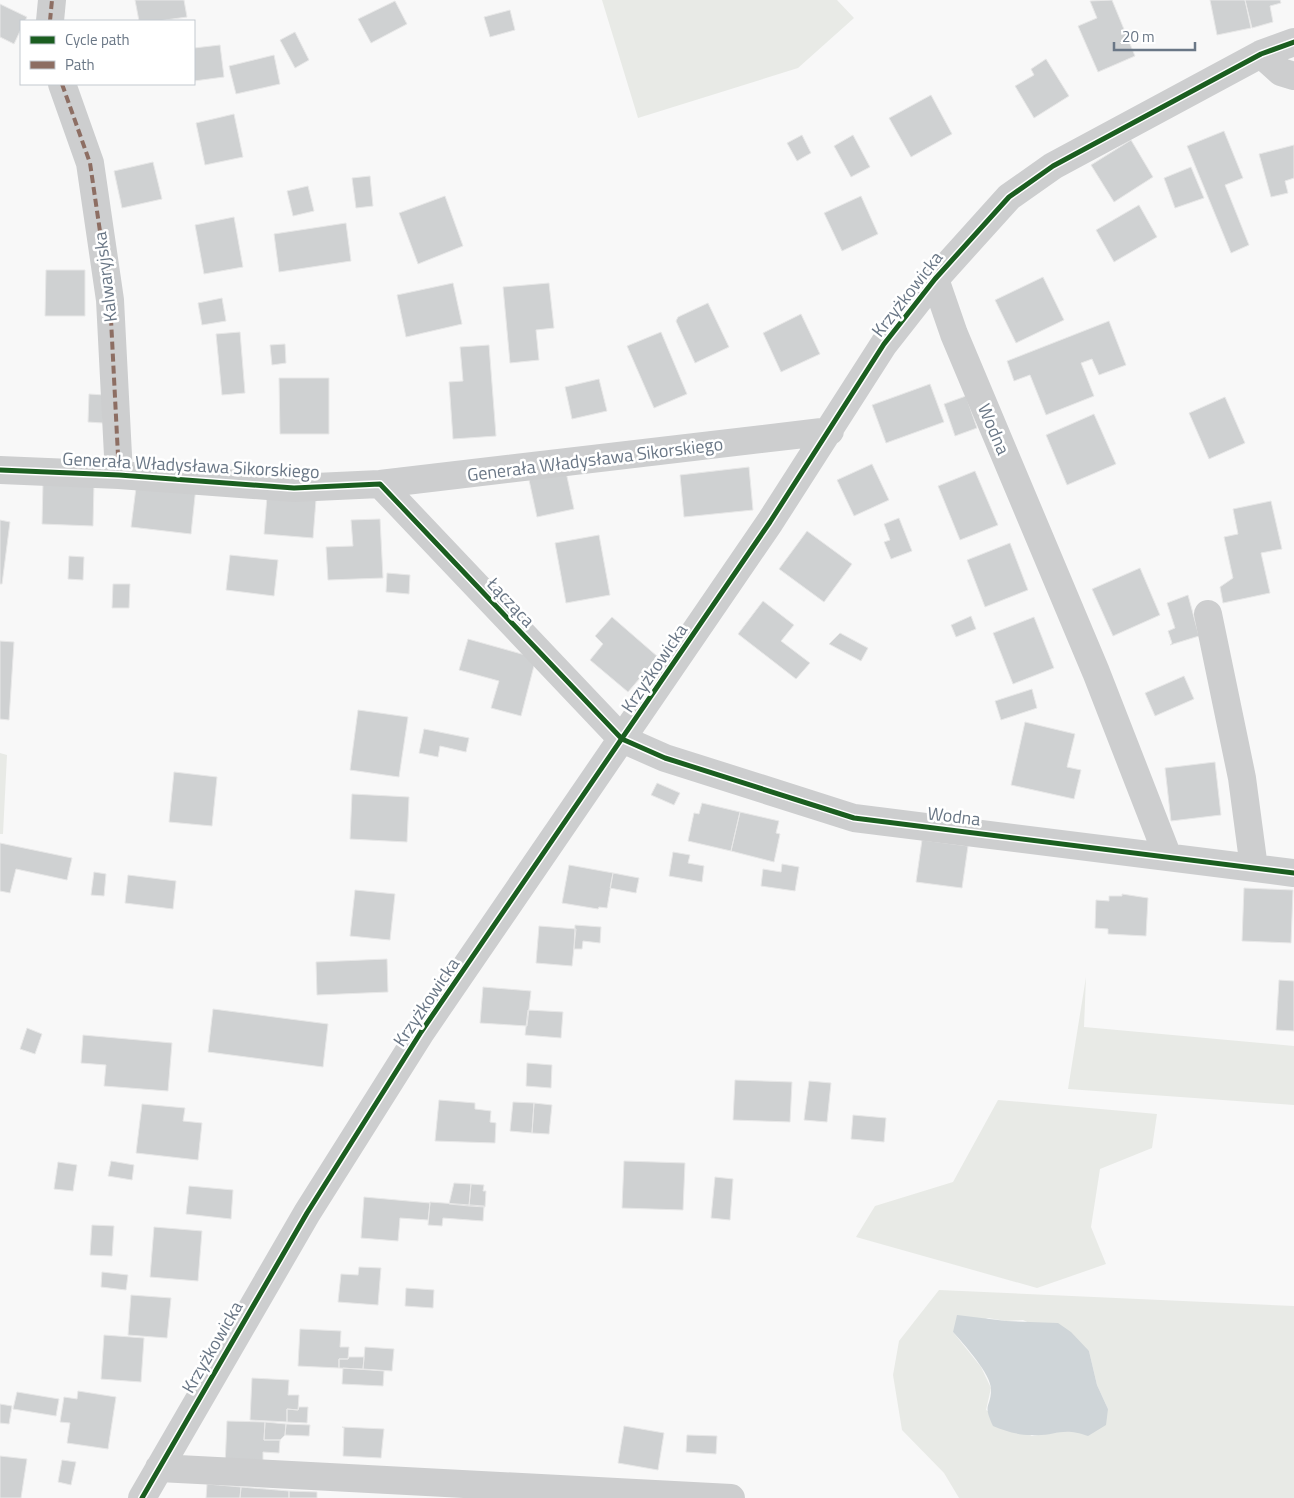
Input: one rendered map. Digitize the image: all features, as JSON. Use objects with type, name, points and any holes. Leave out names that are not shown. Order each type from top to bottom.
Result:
[{"type":"street","points":[[50,20],[52,0]]},
{"type":"street","name":"Krzyżkowicka","points":[[142,1498],[253,1304],[421,1032],[770,522],[884,344],[935,279],[1009,197],[1053,166],[1261,54],[1294,42]]},
{"type":"street","points":[[1261,54],[1281,72],[1294,76]]},
{"type":"street","name":"Kalwaryjska","points":[[62,85],[90,163],[108,281],[119,475]]},
{"type":"street","name":"Wodna","points":[[935,279],[954,334],[1096,672],[1168,857]]},
{"type":"street","name":"Generała Władysława Sikorskiego","points":[[0,470],[119,475],[294,488],[380,484],[830,431]]},
{"type":"street","name":"Łącząca","points":[[380,484],[622,739]]},
{"type":"street","points":[[1208,614],[1242,778],[1254,868]]},
{"type":"street","name":"Wodna","points":[[622,739],[665,758],[854,818],[1294,873]]},
{"type":"street","points":[[159,1468],[731,1498]]},
{"type":"shaded area","points":[[602,0],[837,0],[854,18],[798,68],[638,118]]},
{"type":"shaded area","points":[[0,753],[7,755],[3,834],[0,834]]},
{"type":"shaded area","points":[[1086,977],[1084,1027],[1294,1046],[1294,1105],[1068,1089]]},
{"type":"shaded area","points":[[998,1100],[1157,1114],[1152,1148],[1100,1169],[1091,1227],[1106,1264],[1037,1288],[856,1237],[875,1206],[953,1182]]},
{"type":"shaded area","points":[[939,1290],[1294,1306],[1294,1498],[959,1498],[944,1473],[902,1430],[893,1375],[899,1341]],"holes":[[[988,1318],[1006,1321],[1023,1320],[1089,1351],[1097,1385],[1108,1409],[1088,1435],[1072,1430],[1032,1436],[986,1410],[991,1388],[981,1367],[953,1332]]]},
{"type":"shaded area","points":[[957,1315],[1006,1321],[1058,1323],[1071,1332],[1089,1351],[1097,1385],[1108,1409],[1106,1425],[1088,1436],[1071,1432],[1039,1435],[1021,1434],[993,1426],[988,1413],[991,1395],[990,1383],[976,1359],[953,1332]]},
{"type":"building","points":[[135,0],[184,0],[187,17],[165,20],[139,20]]},
{"type":"building","points":[[1112,0],[1135,56],[1098,72],[1078,26],[1097,18],[1090,1]]},
{"type":"building","points":[[1210,0],[1245,0],[1251,28],[1217,35]]},
{"type":"building","points":[[1245,0],[1280,0],[1281,3],[1270,6],[1273,22],[1252,28]]},
{"type":"building","points":[[395,1],[407,24],[371,43],[358,19]]},
{"type":"building","points":[[0,4],[27,17],[26,20],[20,20],[20,31],[14,44],[0,37]]},
{"type":"building","points":[[510,10],[515,30],[490,37],[484,17]]},
{"type":"building","points":[[295,32],[309,60],[295,68],[280,40]]},
{"type":"building","points":[[220,45],[224,77],[195,81],[195,48]]},
{"type":"building","points":[[274,55],[280,84],[236,94],[229,66]]},
{"type":"building","points":[[1046,59],[1069,96],[1034,118],[1015,86],[1034,75],[1031,69]]},
{"type":"building","points":[[931,95],[952,134],[911,157],[889,118]]},
{"type":"building","points":[[234,114],[243,157],[205,165],[196,123]]},
{"type":"building","points":[[1224,131],[1243,178],[1225,185],[1249,245],[1231,253],[1187,146]]},
{"type":"building","points":[[802,135],[811,153],[797,161],[787,143]]},
{"type":"building","points":[[853,135],[870,167],[851,177],[834,146]]},
{"type":"building","points":[[1131,140],[1153,177],[1114,202],[1091,165]]},
{"type":"building","points":[[1294,145],[1294,178],[1285,181],[1288,193],[1271,197],[1259,154]]},
{"type":"building","points":[[153,162],[162,199],[122,208],[114,171]]},
{"type":"building","points":[[1191,167],[1204,198],[1175,208],[1164,178]]},
{"type":"building","points":[[370,176],[373,206],[356,208],[352,178]]},
{"type":"building","points":[[308,186],[314,211],[293,216],[287,191]]},
{"type":"building","points":[[445,196],[463,246],[418,264],[399,213]]},
{"type":"building","points":[[861,196],[878,234],[842,251],[824,213]]},
{"type":"building","points":[[1139,205],[1157,237],[1114,262],[1096,230]]},
{"type":"building","points":[[234,217],[243,267],[204,274],[195,225]]},
{"type":"building","points":[[346,223],[351,261],[279,272],[274,234]]},
{"type":"building","points":[[46,270],[85,270],[85,316],[45,316]]},
{"type":"building","points":[[1043,277],[1064,320],[1016,343],[995,300]]},
{"type":"building","points":[[453,283],[462,324],[406,337],[397,295]]},
{"type":"building","points":[[549,283],[554,328],[536,330],[539,360],[510,363],[503,287]]},
{"type":"building","points":[[222,298],[226,321],[202,325],[198,303]]},
{"type":"building","points":[[708,303],[729,347],[695,363],[676,321],[678,317]]},
{"type":"building","points":[[801,314],[820,354],[781,372],[763,333]]},
{"type":"building","points":[[1109,321],[1126,365],[1099,375],[1092,359],[1081,363],[1094,396],[1046,415],[1030,375],[1014,381],[1007,361]]},
{"type":"building","points":[[240,332],[245,393],[222,395],[216,334]]},
{"type":"building","points":[[661,332],[687,394],[654,408],[627,346]]},
{"type":"building","points":[[285,344],[286,363],[272,365],[270,345]]},
{"type":"building","points":[[489,345],[496,436],[453,439],[449,382],[463,381],[460,347]]},
{"type":"building","points":[[279,378],[329,378],[329,434],[280,434]]},
{"type":"building","points":[[599,379],[607,411],[572,419],[565,387]]},
{"type":"building","points":[[930,384],[944,422],[886,443],[872,405]]},
{"type":"building","points":[[89,394],[104,395],[103,423],[88,422]]},
{"type":"building","points":[[966,396],[977,428],[955,436],[944,404]]},
{"type":"building","points":[[1225,397],[1245,443],[1209,459],[1189,413]]},
{"type":"building","points":[[1094,414],[1116,464],[1067,485],[1046,435]]},
{"type":"building","points":[[872,464],[889,500],[854,516],[837,480]]},
{"type":"building","points":[[749,467],[753,510],[684,517],[680,475]]},
{"type":"building","points":[[975,471],[998,525],[960,540],[938,486]]},
{"type":"building","points":[[566,472],[574,509],[537,517],[529,480]]},
{"type":"building","points":[[137,480],[196,487],[191,534],[131,527]]},
{"type":"building","points":[[43,482],[94,484],[93,526],[42,524]]},
{"type":"building","points":[[267,496],[316,500],[313,538],[264,534]]},
{"type":"building","points":[[1271,501],[1282,549],[1261,553],[1270,593],[1223,603],[1220,587],[1233,578],[1224,537],[1238,534],[1233,509]]},
{"type":"building","points":[[899,518],[912,551],[891,559],[884,542],[890,540],[884,524]]},
{"type":"building","points":[[380,519],[383,578],[328,580],[326,547],[353,546],[351,520]]},
{"type":"building","points":[[0,520],[10,522],[2,584],[0,584]]},
{"type":"building","points":[[807,531],[852,564],[824,602],[779,569]]},
{"type":"building","points":[[599,535],[610,595],[566,603],[555,543]]},
{"type":"building","points":[[1010,543],[1028,590],[985,607],[967,560]]},
{"type":"building","points":[[230,555],[278,560],[274,596],[226,590]]},
{"type":"building","points":[[69,556],[84,557],[83,580],[68,579]]},
{"type":"building","points":[[1140,568],[1160,615],[1113,636],[1092,589]]},
{"type":"building","points":[[387,573],[410,575],[409,594],[386,592]]},
{"type":"building","points":[[113,584],[130,584],[129,608],[112,608]]},
{"type":"building","points":[[1188,595],[1199,636],[1170,645],[1172,643],[1168,631],[1175,628],[1167,603]]},
{"type":"building","points":[[763,601],[794,625],[781,641],[810,663],[796,679],[738,634]]},
{"type":"building","points":[[971,616],[976,629],[956,637],[951,625]]},
{"type":"building","points":[[612,617],[658,657],[628,692],[590,660],[603,644],[595,636]]},
{"type":"building","points":[[1034,617],[1054,668],[1013,684],[993,633]]},
{"type":"building","points":[[840,633],[868,648],[861,661],[829,644]]},
{"type":"building","points":[[468,639],[536,658],[521,716],[491,708],[499,681],[459,670]]},
{"type":"building","points":[[0,641],[14,642],[9,720],[0,719]]},
{"type":"building","points":[[1184,676],[1194,699],[1155,716],[1145,693]]},
{"type":"building","points":[[1032,689],[1037,708],[1001,720],[995,701]]},
{"type":"building","points":[[358,710],[408,717],[399,777],[350,770]]},
{"type":"building","points":[[1025,722],[1075,734],[1067,767],[1081,770],[1074,799],[1011,785]]},
{"type":"building","points":[[424,729],[469,738],[466,752],[440,746],[438,757],[419,753]]},
{"type":"building","points":[[1215,762],[1221,815],[1171,821],[1165,768]]},
{"type":"building","points":[[174,772],[217,777],[212,826],[169,822]]},
{"type":"building","points":[[657,783],[680,793],[674,805],[651,795]]},
{"type":"building","points":[[352,794],[409,797],[407,842],[350,839]]},
{"type":"building","points":[[702,803],[740,812],[731,851],[688,841],[694,813],[699,814]]},
{"type":"building","points":[[740,812],[779,821],[776,833],[780,834],[774,862],[731,851]]},
{"type":"building","points":[[922,840],[968,846],[962,888],[916,882]]},
{"type":"building","points":[[0,843],[72,858],[67,880],[16,869],[10,893],[0,891]]},
{"type":"building","points":[[673,852],[690,855],[688,863],[704,866],[702,882],[669,876]]},
{"type":"building","points":[[782,864],[799,867],[795,891],[761,886],[763,869],[781,872]]},
{"type":"building","points":[[569,865],[613,873],[607,908],[599,907],[598,909],[562,903]]},
{"type":"building","points":[[94,872],[106,874],[104,896],[91,895]]},
{"type":"building","points":[[613,873],[639,878],[636,893],[610,888]]},
{"type":"building","points":[[128,875],[176,881],[173,909],[125,903]]},
{"type":"building","points":[[1244,888],[1293,890],[1291,943],[1242,941]]},
{"type":"building","points":[[355,890],[395,894],[390,940],[350,936]]},
{"type":"building","points":[[1122,894],[1148,898],[1146,936],[1108,934],[1108,929],[1095,928],[1096,900],[1109,901],[1109,896],[1122,896]]},
{"type":"building","points":[[575,925],[601,927],[600,943],[583,941],[582,949],[574,949]]},
{"type":"building","points":[[539,926],[576,929],[572,966],[536,963]]},
{"type":"building","points":[[387,959],[388,992],[317,995],[316,962]]},
{"type":"building","points":[[1279,980],[1294,981],[1294,1031],[1276,1030]]},
{"type":"building","points":[[483,987],[531,991],[527,1026],[480,1023]]},
{"type":"building","points":[[213,1009],[328,1024],[323,1067],[208,1052]]},
{"type":"building","points":[[528,1010],[563,1012],[561,1038],[525,1035]]},
{"type":"building","points":[[27,1028],[42,1034],[35,1054],[20,1049]]},
{"type":"building","points":[[83,1035],[172,1043],[168,1091],[104,1086],[106,1065],[81,1063]]},
{"type":"building","points":[[527,1063],[552,1065],[551,1088],[526,1086]]},
{"type":"building","points":[[735,1080],[792,1082],[790,1122],[733,1120]]},
{"type":"building","points":[[809,1081],[831,1083],[827,1122],[804,1120]]},
{"type":"building","points":[[439,1100],[475,1103],[475,1109],[491,1111],[490,1122],[496,1123],[495,1143],[435,1141]]},
{"type":"building","points":[[513,1102],[534,1103],[532,1133],[510,1131]]},
{"type":"building","points":[[534,1103],[552,1105],[549,1134],[532,1133]]},
{"type":"building","points":[[142,1104],[185,1108],[183,1121],[202,1123],[198,1160],[136,1153]]},
{"type":"building","points":[[853,1115],[886,1118],[884,1142],[851,1139]]},
{"type":"building","points":[[111,1161],[134,1165],[132,1180],[108,1176]]},
{"type":"building","points":[[624,1161],[685,1163],[683,1210],[622,1208]]},
{"type":"building","points":[[58,1162],[77,1165],[73,1191],[54,1189]]},
{"type":"building","points":[[715,1177],[733,1179],[730,1220],[711,1218]]},
{"type":"building","points":[[454,1183],[471,1184],[469,1206],[449,1204]]},
{"type":"building","points":[[471,1184],[484,1185],[483,1191],[486,1191],[485,1207],[469,1206]]},
{"type":"building","points":[[189,1186],[233,1190],[231,1219],[186,1214]]},
{"type":"building","points":[[364,1197],[430,1203],[428,1220],[400,1218],[398,1241],[361,1238]]},
{"type":"building","points":[[430,1202],[484,1206],[483,1221],[443,1218],[442,1226],[428,1225]]},
{"type":"building","points":[[92,1225],[114,1226],[112,1256],[90,1255]]},
{"type":"building","points":[[154,1227],[202,1231],[198,1281],[150,1277]]},
{"type":"building","points":[[359,1267],[381,1268],[378,1305],[338,1302],[341,1274],[358,1275]]},
{"type":"building","points":[[102,1272],[128,1275],[126,1290],[101,1287]]},
{"type":"building","points":[[406,1288],[434,1290],[433,1308],[405,1306]]},
{"type":"building","points":[[131,1295],[171,1298],[167,1338],[128,1335]]},
{"type":"building","points":[[300,1329],[341,1331],[340,1347],[349,1347],[348,1359],[339,1359],[339,1368],[298,1366]]},
{"type":"building","points":[[104,1335],[144,1338],[141,1382],[101,1379]]},
{"type":"building","points":[[365,1347],[394,1349],[392,1371],[363,1369]]},
{"type":"building","points":[[349,1357],[364,1357],[363,1369],[339,1368],[339,1359],[348,1359]]},
{"type":"building","points":[[343,1368],[384,1371],[383,1386],[342,1384]]},
{"type":"building","points":[[252,1378],[289,1380],[288,1395],[299,1395],[298,1410],[287,1409],[287,1422],[250,1420]]},
{"type":"building","points":[[78,1391],[116,1397],[108,1449],[67,1443],[70,1423],[60,1422],[64,1397],[77,1399]]},
{"type":"building","points":[[17,1392],[59,1399],[56,1416],[13,1409]]},
{"type":"building","points":[[0,1404],[12,1406],[9,1424],[0,1423]]},
{"type":"building","points":[[299,1407],[308,1407],[307,1423],[287,1422],[287,1409],[298,1410]]},
{"type":"building","points":[[227,1421],[265,1422],[264,1440],[280,1440],[279,1453],[263,1452],[263,1467],[225,1466]]},
{"type":"building","points":[[265,1422],[286,1424],[285,1435],[280,1440],[264,1440]]},
{"type":"building","points":[[286,1424],[310,1425],[309,1436],[285,1435]]},
{"type":"building","points":[[624,1426],[664,1433],[658,1470],[618,1463]]},
{"type":"building","points":[[342,1427],[384,1429],[381,1458],[343,1456],[344,1428]]},
{"type":"building","points":[[687,1435],[717,1436],[716,1454],[686,1452]]},
{"type":"building","points":[[0,1456],[27,1459],[21,1498],[0,1498]]},
{"type":"building","points":[[62,1460],[76,1462],[71,1485],[58,1482]]},
{"type":"building","points":[[207,1484],[241,1487],[240,1498],[206,1498]]},
{"type":"building","points":[[241,1487],[289,1491],[289,1498],[240,1498]]},
{"type":"building","points":[[289,1491],[317,1492],[317,1498],[289,1498]]},
{"type":"marked path","points":[[50,20],[52,0]]},
{"type":"marked path","points":[[62,85],[90,163],[110,300],[119,475]]},
{"type":"cycle path","points":[[142,1498],[307,1213],[421,1032],[770,522],[884,344],[935,279],[1009,197],[1053,166],[1261,54],[1294,42]]},
{"type":"cycle path","points":[[0,470],[119,475],[294,488],[380,484],[622,739],[665,758],[854,818],[1294,873]]}]
